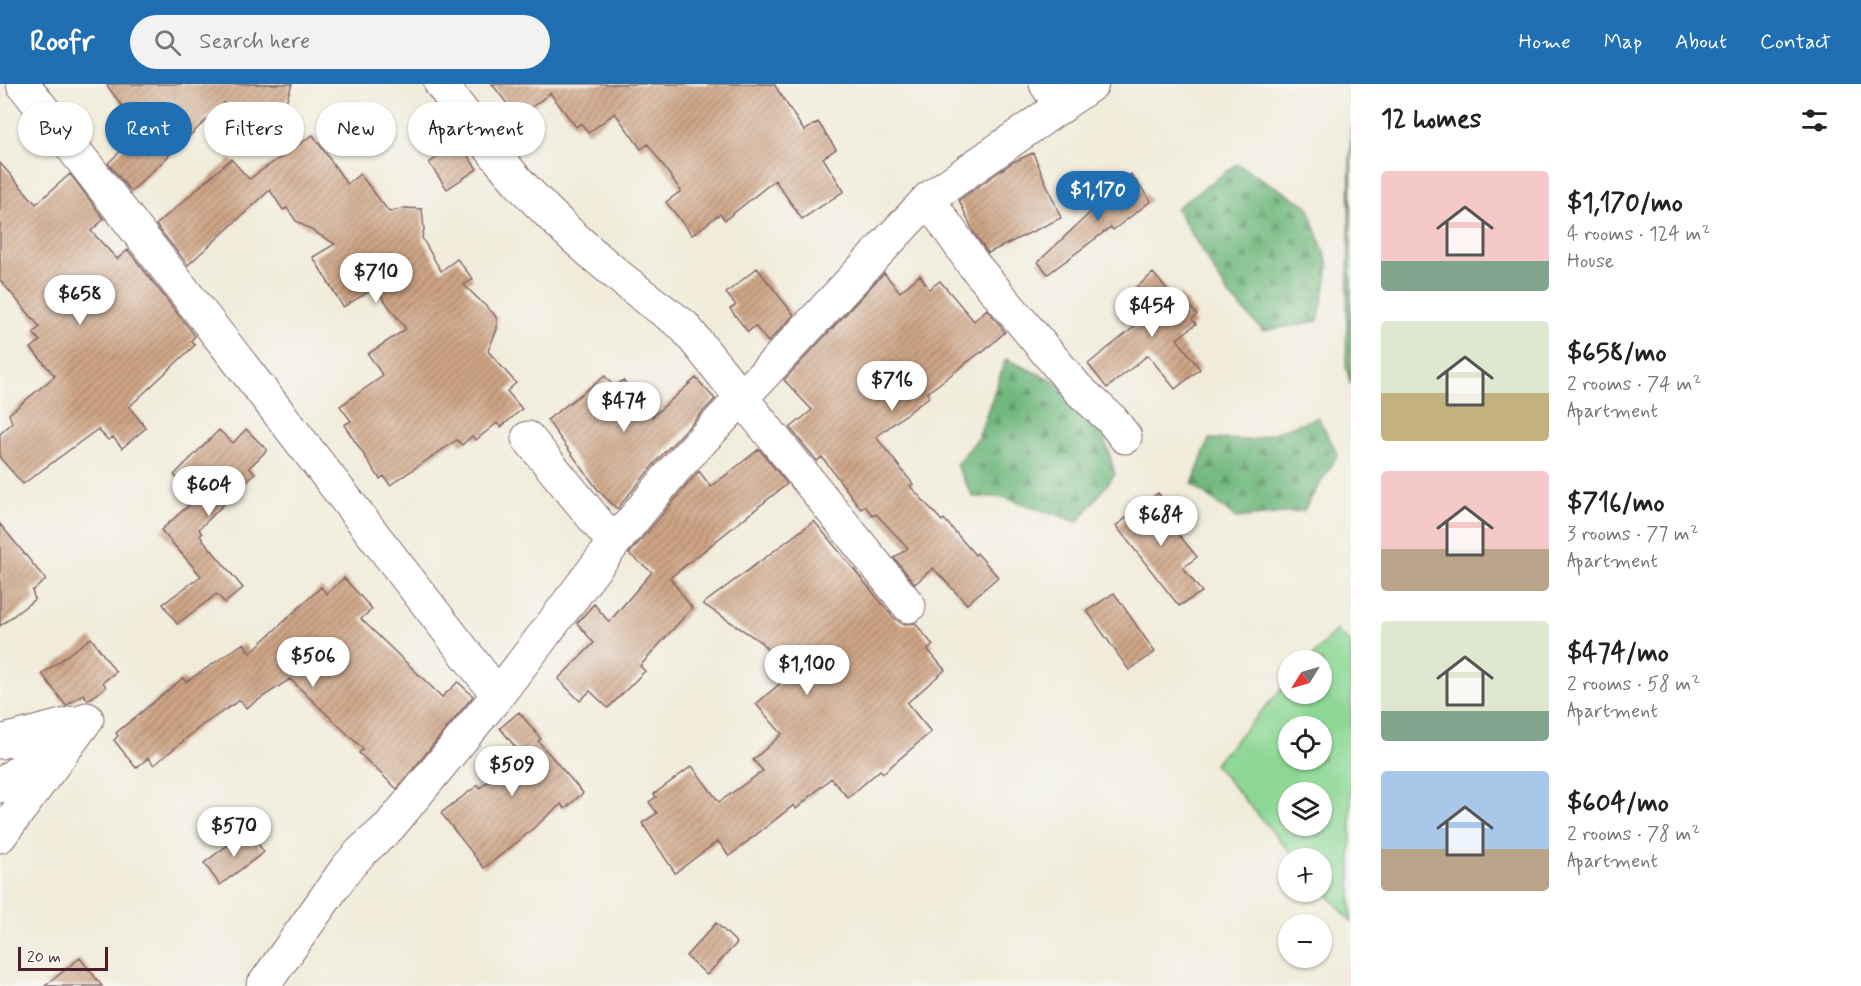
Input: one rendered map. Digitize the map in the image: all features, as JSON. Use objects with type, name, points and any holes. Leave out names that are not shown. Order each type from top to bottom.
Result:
[{"type":"street","points":[[23,84],[498,695]]},
{"type":"street","points":[[441,84],[523,187],[593,255],[634,290],[683,325],[909,606]]},
{"type":"street","points":[[263,986],[346,869],[390,826],[498,695],[614,543],[675,469],[928,199],[1054,95],[1092,84]]},
{"type":"street","points":[[928,199],[973,264],[1078,389],[1112,420],[1125,437]]},
{"type":"street","points":[[528,438],[614,543]]},
{"type":"street","points":[[0,742],[87,719]]},
{"type":"street","points":[[0,786],[87,719]]},
{"type":"street","points":[[0,836],[87,719]]},
{"type":"green space","points":[[1351,125],[1351,385],[1346,367]]},
{"type":"green space","points":[[1237,164],[1308,206],[1329,267],[1318,321],[1263,331],[1228,294],[1176,208]]},
{"type":"green space","points":[[1006,359],[1054,381],[1100,422],[1115,474],[1078,522],[1003,497],[973,497],[956,465],[978,438]]},
{"type":"green space","points":[[1318,417],[1338,455],[1303,511],[1236,518],[1192,484],[1209,439],[1253,440]]},
{"type":"green space","points":[[1336,630],[1351,643],[1351,922],[1332,900],[1332,848],[1286,848],[1214,764],[1278,693],[1278,704],[1332,704],[1332,650],[1318,650]]},
{"type":"building","points":[[106,84],[292,84],[286,102],[204,102],[204,122],[192,134],[192,102],[119,102]]},
{"type":"building","points":[[492,84],[774,84],[804,131],[818,122],[836,149],[823,158],[844,191],[802,219],[775,180],[725,220],[720,214],[692,235],[666,202],[681,191],[648,144],[641,149],[615,113],[588,133],[581,123],[576,127],[550,93],[538,102],[506,102]]},
{"type":"building","points":[[313,135],[316,139],[316,156],[328,156],[347,184],[360,174],[389,212],[405,208],[422,209],[424,229],[422,238],[441,271],[457,259],[473,279],[464,285],[497,319],[497,329],[488,351],[516,383],[507,391],[522,409],[501,427],[497,423],[476,440],[472,436],[462,445],[457,440],[390,485],[384,476],[380,479],[344,425],[351,421],[340,406],[383,376],[368,354],[406,329],[375,288],[343,307],[313,257],[335,244],[296,221],[287,208],[283,210],[270,190],[188,265],[156,225],[231,159],[249,179],[282,156],[304,156],[304,141]]},
{"type":"building","points":[[1033,153],[1061,218],[988,253],[974,233],[959,200],[1013,162]]},
{"type":"building","points":[[115,156],[169,156],[131,192],[108,163]]},
{"type":"building","points":[[440,156],[468,156],[477,169],[447,189],[429,163]]},
{"type":"building","points":[[0,163],[36,204],[70,174],[104,219],[91,231],[117,259],[128,250],[195,336],[191,341],[195,345],[129,407],[146,428],[122,448],[113,437],[108,440],[98,429],[23,484],[0,458],[0,434],[12,423],[9,414],[55,376],[31,348],[40,341],[33,333],[40,327],[0,280]]},
{"type":"building","points":[[1131,174],[1151,201],[1113,230],[1111,227],[1048,274],[1038,262]]},
{"type":"building","points":[[757,268],[794,315],[768,342],[755,326],[748,332],[730,309],[736,305],[726,293]]},
{"type":"building","points":[[884,273],[900,292],[920,275],[929,289],[940,281],[974,321],[987,309],[1005,332],[982,353],[927,393],[929,397],[876,437],[913,484],[910,486],[998,577],[967,604],[933,568],[915,584],[894,558],[908,548],[876,514],[873,516],[865,506],[861,509],[822,457],[817,461],[790,428],[812,410],[784,380]]},
{"type":"building","points":[[1153,273],[1175,299],[1180,294],[1197,315],[1192,319],[1196,324],[1177,339],[1200,369],[1175,389],[1148,355],[1107,388],[1088,364],[1149,315],[1130,293]]},
{"type":"building","points":[[605,376],[614,387],[623,380],[652,417],[696,378],[715,399],[661,456],[617,509],[598,490],[547,420]]},
{"type":"building","points":[[246,429],[267,450],[249,468],[255,473],[199,529],[202,534],[200,536],[243,588],[225,603],[217,594],[177,624],[163,604],[201,576],[161,530],[197,498],[174,475],[219,430],[233,443]]},
{"type":"building","points":[[759,449],[787,484],[670,578],[692,608],[640,666],[645,671],[608,708],[590,691],[580,701],[558,679],[594,643],[577,623],[594,604],[609,622],[652,572],[629,554],[699,471],[711,487]]},
{"type":"building","points":[[1158,493],[1179,519],[1171,525],[1197,557],[1183,568],[1202,592],[1179,606],[1116,526]]},
{"type":"building","points":[[814,521],[894,618],[903,624],[915,623],[933,645],[928,650],[945,670],[907,703],[931,732],[883,773],[880,770],[848,798],[831,778],[796,809],[794,805],[729,856],[718,841],[675,873],[642,823],[657,813],[649,802],[656,797],[654,794],[692,766],[719,802],[763,771],[753,760],[782,734],[756,704],[789,676],[761,642],[703,604]]},
{"type":"building","points":[[0,524],[46,580],[32,591],[35,599],[0,626]]},
{"type":"building","points":[[344,578],[372,609],[361,619],[442,697],[458,682],[473,696],[397,789],[359,753],[363,749],[290,679],[246,708],[240,700],[201,726],[154,765],[148,758],[136,768],[114,740],[118,736],[116,733],[183,678],[186,682],[244,643],[250,653],[321,587],[327,594]]},
{"type":"building","points":[[1114,593],[1155,652],[1129,670],[1087,611]]},
{"type":"building","points":[[91,638],[116,672],[103,682],[106,687],[88,700],[83,694],[66,706],[42,674]]},
{"type":"building","points":[[519,712],[541,739],[538,741],[583,793],[565,809],[561,804],[484,868],[441,813],[478,785],[480,788],[521,754],[500,728]]},
{"type":"building","points":[[248,830],[264,852],[220,885],[204,863]]},
{"type":"building","points":[[716,923],[737,943],[707,975],[686,956]]},
{"type":"building","points":[[80,958],[102,986],[45,986]]}]
